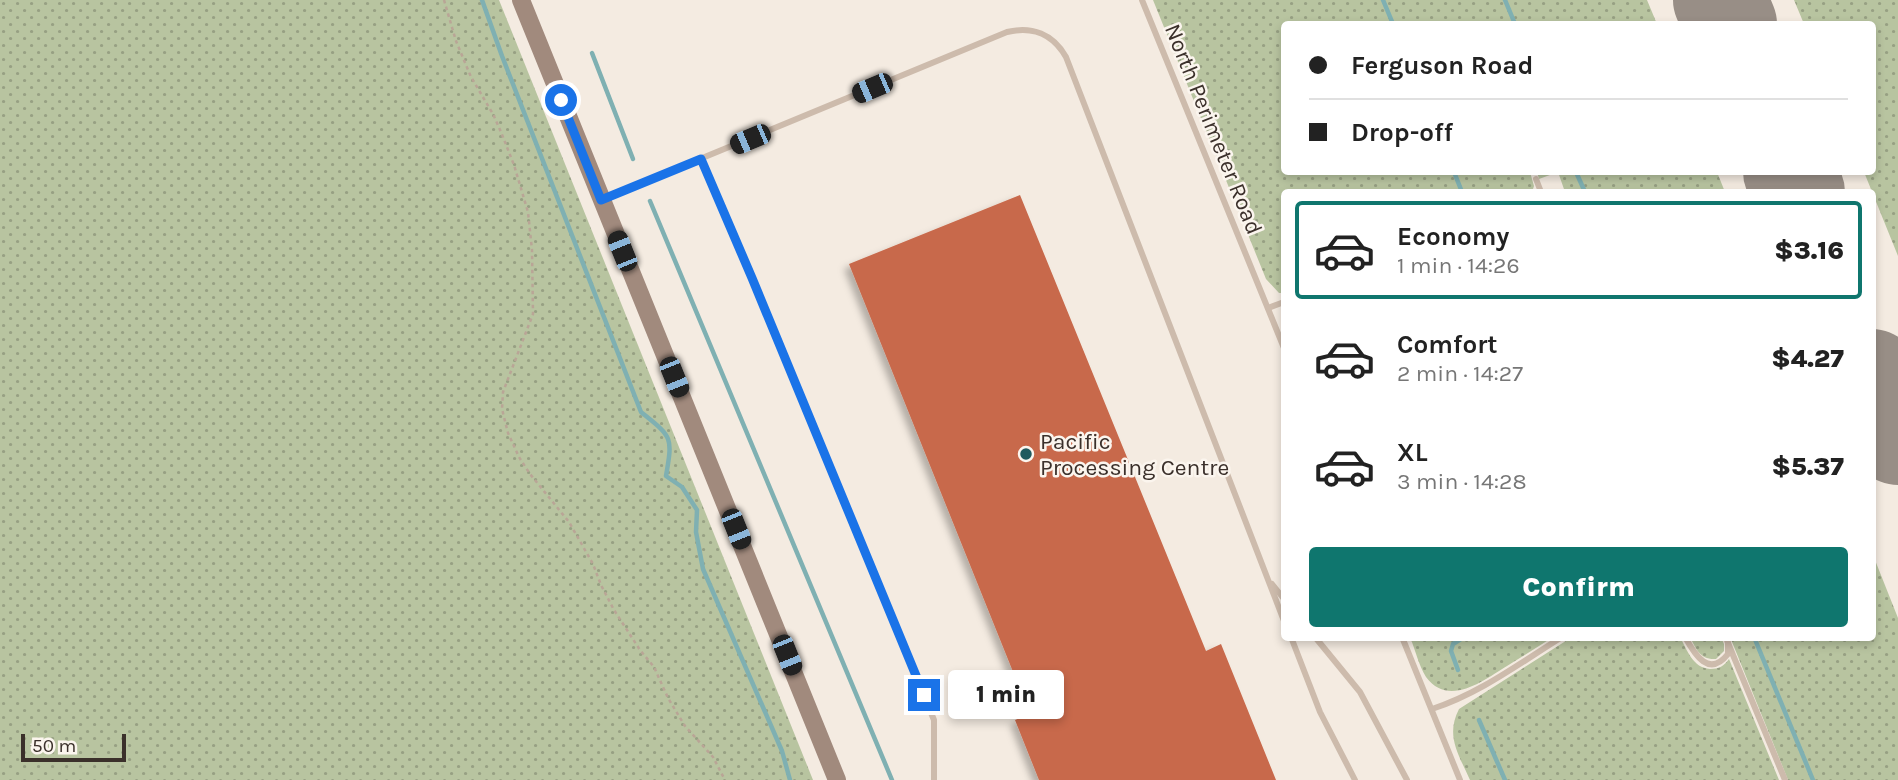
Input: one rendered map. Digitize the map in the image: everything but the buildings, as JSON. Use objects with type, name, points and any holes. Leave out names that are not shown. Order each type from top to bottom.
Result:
[{"type":"street","points":[[521,0],[837,780]]},
{"type":"lane","name":"North Perimeter Road","points":[[1142,0],[1281,340]]},
{"type":"lane","points":[[601,200],[1007,32],[1025,29],[1039,32],[1049,38],[1060,46],[1066,57],[1281,613]]},
{"type":"lane","points":[[701,159],[934,720],[934,780]]},
{"type":"lane","points":[[1536,179],[1540,189]]},
{"type":"lane","points":[[1268,308],[1281,303]]},
{"type":"lane","points":[[1268,579],[1281,595]]},
{"type":"lane","points":[[1293,641],[1320,712],[1356,780]]},
{"type":"lane","points":[[1318,641],[1360,692],[1407,780]]},
{"type":"lane","points":[[1404,641],[1460,780]]},
{"type":"lane","points":[[1432,709],[1452,703],[1483,686],[1556,641]]},
{"type":"lane","points":[[1687,641],[1693,653],[1709,664],[1720,661],[1728,654],[1727,641]]},
{"type":"lane","points":[[1727,641],[1785,780]]},
{"type":"path","points":[[444,0],[456,41],[471,77],[501,132],[528,212],[532,250],[533,314],[503,392],[502,409],[508,433],[530,474],[569,522],[593,564],[614,610],[654,667],[673,707],[691,734],[713,757],[725,780]]},
{"type":"green space","points":[[0,0],[499,0],[813,780],[0,780]]},
{"type":"green space","points":[[1153,0],[1647,0],[1656,21],[1281,21],[1281,175],[1531,175],[1534,186],[1533,189],[1281,189],[1281,293],[1266,279]]},
{"type":"green space","points":[[1794,0],[1898,0],[1898,256],[1876,202],[1876,189],[1871,189],[1865,175],[1876,175],[1876,21],[1803,21]]},
{"type":"green space","points":[[1559,175],[1718,175],[1724,189],[1564,189]]},
{"type":"green space","points":[[1876,563],[1898,618],[1898,780],[1788,780],[1732,641],[1876,641]]},
{"type":"green space","points":[[1411,641],[1547,641],[1488,678],[1456,691],[1435,686],[1426,677]]},
{"type":"green space","points":[[1566,641],[1682,641],[1691,658],[1704,668],[1719,668],[1729,659],[1779,780],[1470,780],[1453,737],[1459,709]]},
{"type":"green space","points":[[1692,641],[1723,641],[1724,651],[1716,659],[1711,659],[1699,653]]},
{"type":"waterway","points":[[482,0],[641,412],[668,438],[666,476],[682,487],[697,510],[696,532],[703,569],[782,751],[790,780]]},
{"type":"waterway","points":[[1383,0],[1392,21]]},
{"type":"waterway","points":[[1505,0],[1514,21]]},
{"type":"waterway","points":[[592,53],[633,159]]},
{"type":"waterway","points":[[1455,175],[1461,189]]},
{"type":"waterway","points":[[1577,175],[1584,189]]},
{"type":"waterway","points":[[650,201],[892,780]]},
{"type":"waterway","points":[[1458,641],[1453,644],[1451,651],[1458,670]]},
{"type":"waterway","points":[[1756,641],[1813,780]]},
{"type":"waterway","points":[[1479,720],[1505,780]]},
{"type":"runway","points":[[1720,0],[1729,21]]},
{"type":"runway","points":[[1791,175],[1797,189]]},
{"type":"runway","points":[[1876,386],[1898,438]]},
{"type":"place","name":"Pacific Processing Centre","points":[[1026,454]]},
{"type":"route","points":[[561,100],[601,200],[701,159],[924,695]]}]
